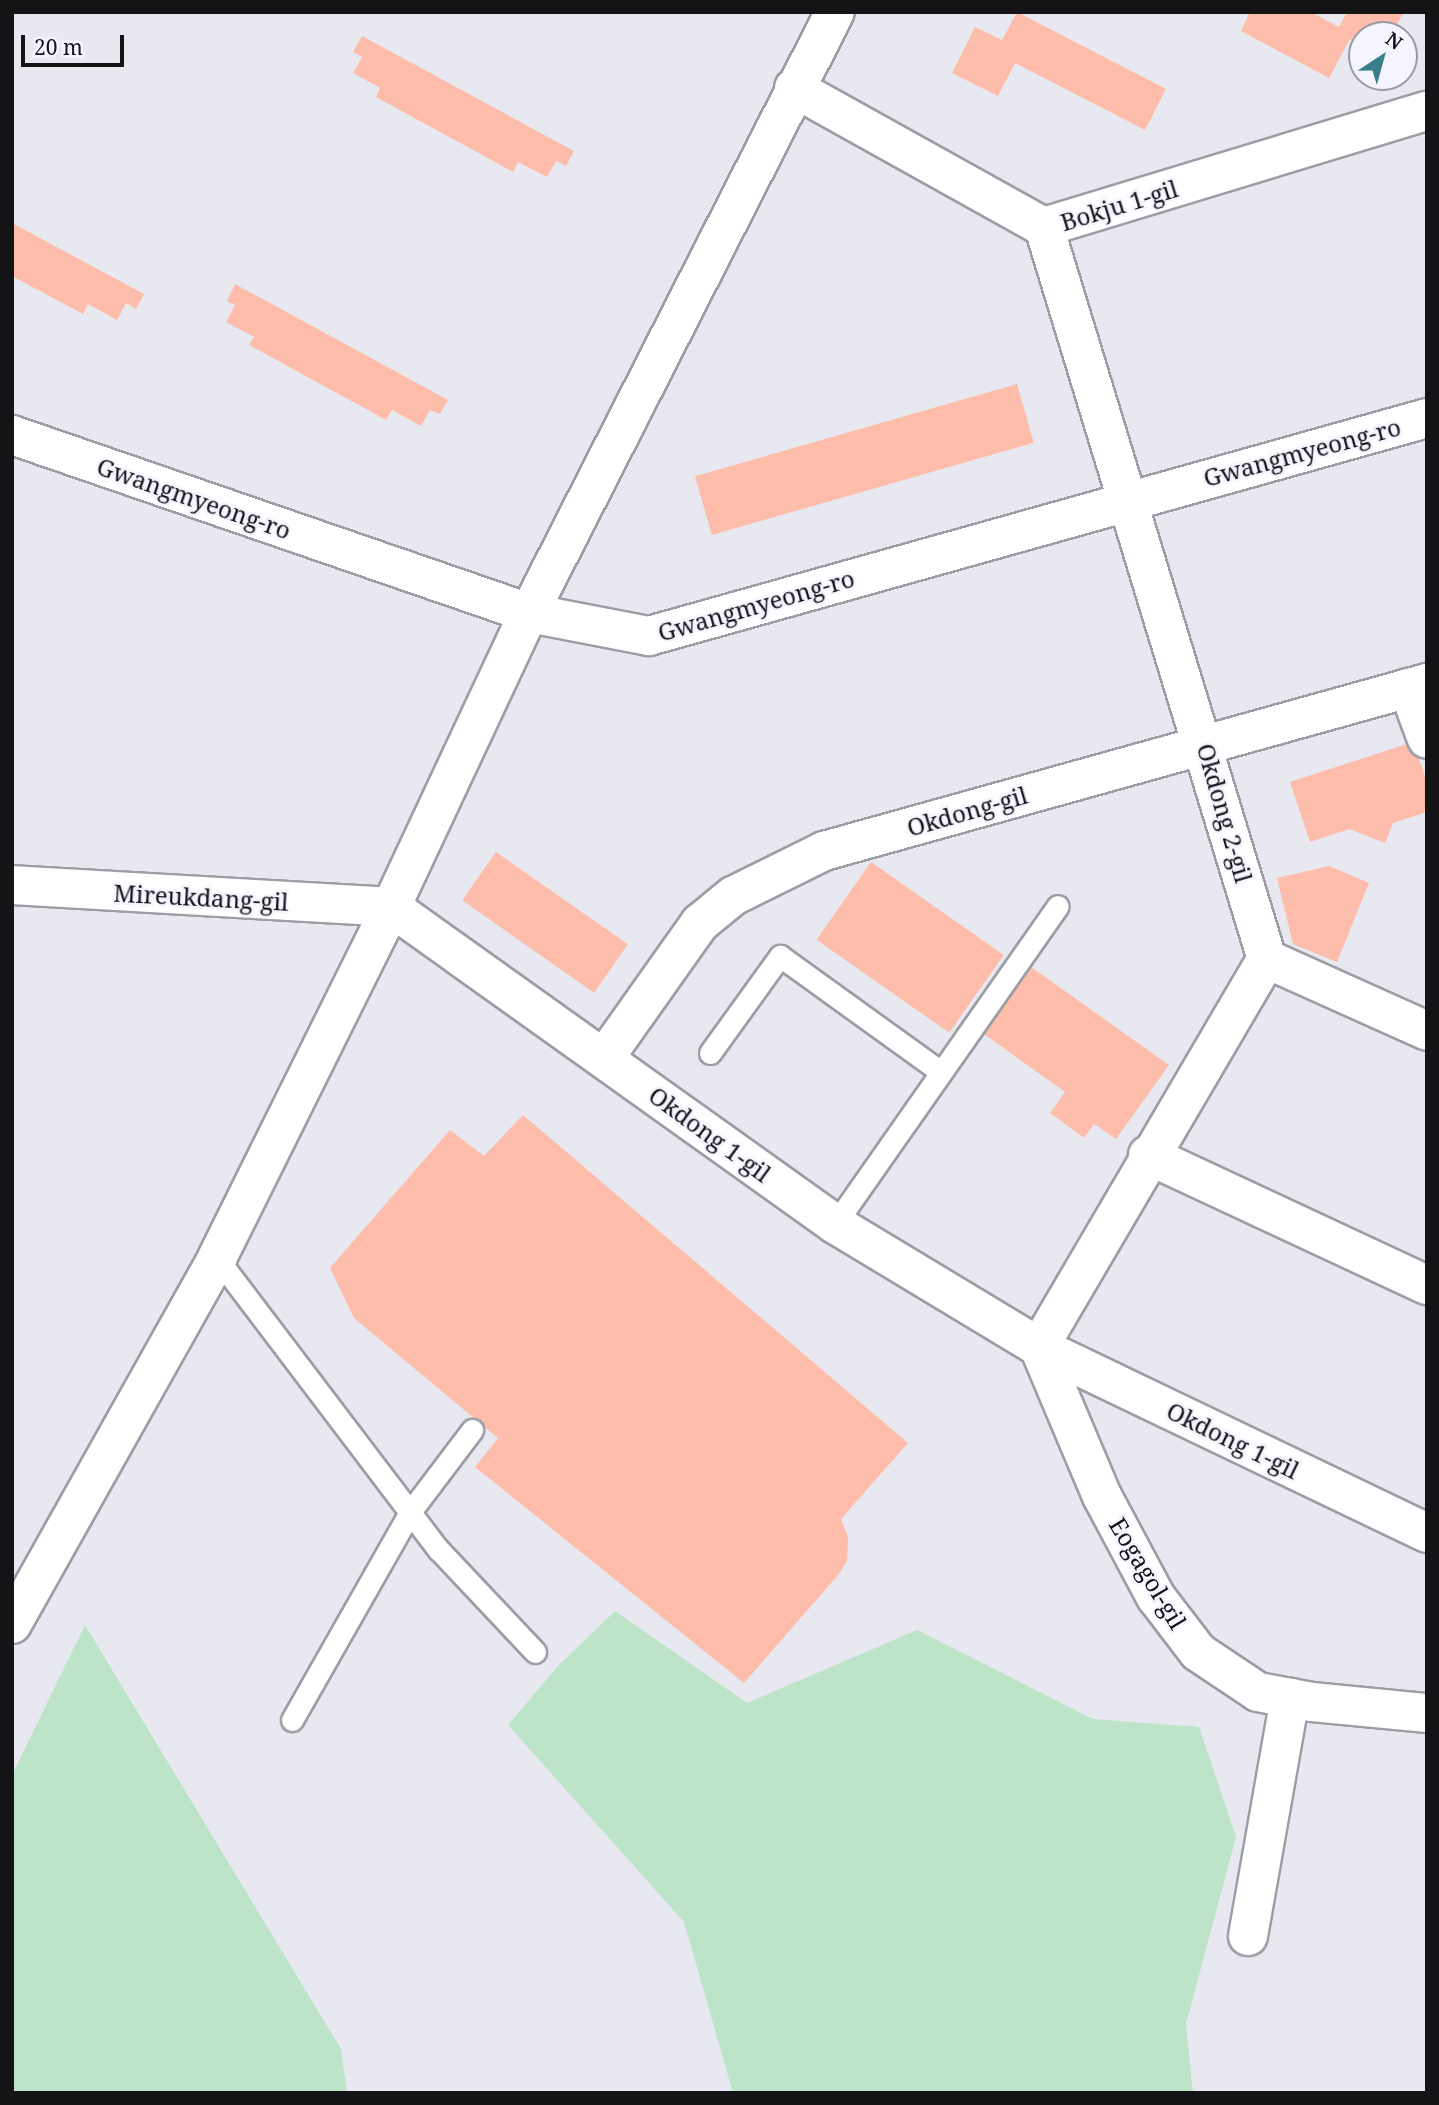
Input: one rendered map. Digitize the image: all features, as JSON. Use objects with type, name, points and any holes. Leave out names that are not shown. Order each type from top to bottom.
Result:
[{"type":"street","points":[[12,1624],[217,1258],[391,907],[529,613],[835,12]]},
{"type":"street","name":"Bokju 1-gil","points":[[794,88],[1044,227],[1427,111]]},
{"type":"street","name":"Okdong 2-gil","points":[[1044,227],[1205,745],[1267,959]]},
{"type":"street","name":"Gwangmyeong-ro","points":[[12,435],[529,613],[649,636],[1427,418]]},
{"type":"street","name":"Okdong-gil","points":[[605,1057],[700,923],[733,896],[824,852],[1417,686],[1427,739]]},
{"type":"street","name":"Mireukdang-gil","points":[[12,885],[391,907]]},
{"type":"street","name":"Okdong 1-gil","points":[[391,907],[605,1057],[835,1224],[1039,1347],[1427,1533]]},
{"type":"street","points":[[1039,1347],[1148,1155],[1267,959],[1427,1031]]},
{"type":"street","points":[[1148,1155],[1427,1285]]},
{"type":"street","name":"Eogagol-gil","points":[[1039,1347],[1102,1496],[1156,1597],[1198,1653],[1258,1692],[1427,1713]]},
{"type":"street","points":[[1248,1936],[1290,1698]]},
{"type":"lane","points":[[835,1224],[1058,906]]},
{"type":"lane","points":[[710,1053],[780,956],[941,1072]]},
{"type":"lane","points":[[217,1258],[439,1550],[535,1652]]},
{"type":"lane","points":[[292,1720],[410,1511],[472,1430]]},
{"type":"green space","points":[[615,1611],[747,1703],[917,1630],[1093,1719],[1199,1727],[1236,1837],[1186,2024],[1193,2093],[733,2093],[684,1922],[508,1725],[558,1666]]},
{"type":"green space","points":[[85,1625],[341,2049],[347,2093],[12,2093],[12,1775]]},
{"type":"building","points":[[1017,12],[1166,89],[1145,130],[1015,63],[998,96],[952,73],[975,27],[1002,40]]},
{"type":"building","points":[[1250,12],[1311,12],[1339,27],[1347,12],[1404,12],[1399,21],[1348,21],[1348,43],[1329,78],[1241,31]]},
{"type":"building","points":[[362,36],[574,151],[566,166],[556,161],[547,177],[518,162],[513,172],[376,97],[380,88],[353,73],[362,57],[353,52]]},
{"type":"building","points":[[12,223],[144,294],[136,309],[126,303],[117,320],[88,304],[83,314],[12,276]]},
{"type":"building","points":[[235,284],[448,400],[440,414],[430,410],[421,426],[392,410],[386,420],[249,345],[254,337],[226,322],[235,305],[227,301]]},
{"type":"building","points":[[1017,384],[1034,443],[712,535],[695,476]]},
{"type":"building","points":[[1413,742],[1427,782],[1427,812],[1393,823],[1385,843],[1349,829],[1310,842],[1290,782]]},
{"type":"building","points":[[496,852],[628,944],[594,993],[462,900]]},
{"type":"building","points":[[871,862],[1004,955],[949,1033],[817,940]]},
{"type":"building","points":[[1329,866],[1369,883],[1337,962],[1293,944],[1277,878]]},
{"type":"building","points":[[1031,967],[1169,1065],[1116,1139],[1094,1124],[1084,1138],[1050,1113],[1065,1092],[984,1034]]},
{"type":"building","points":[[523,1115],[908,1443],[841,1519],[848,1537],[847,1561],[839,1574],[744,1683],[475,1467],[498,1438],[354,1318],[330,1268],[450,1130],[484,1156]]}]
